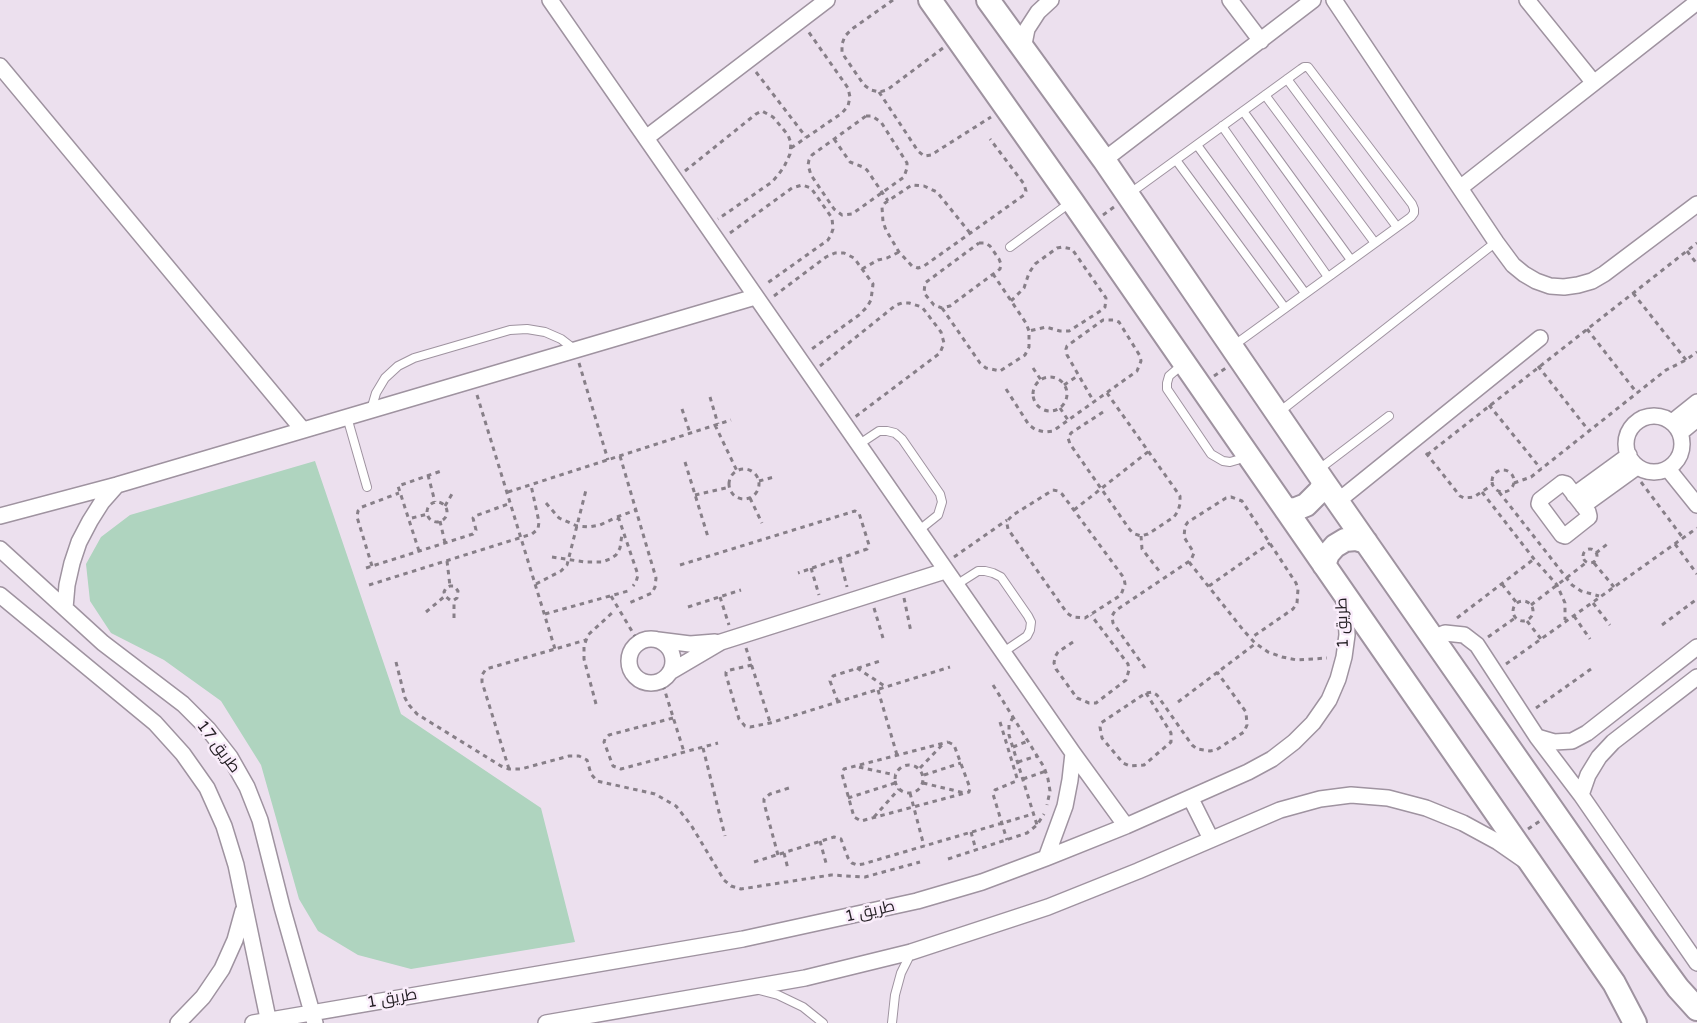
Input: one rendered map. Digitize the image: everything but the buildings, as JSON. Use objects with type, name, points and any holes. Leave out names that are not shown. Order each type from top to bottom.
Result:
[{"type":"street","points":[[550,0],[1002,653],[1126,826]]},
{"type":"street","points":[[646,138],[827,0]]},
{"type":"street","points":[[930,0],[1089,225],[1614,983],[1635,1023]]},
{"type":"street","points":[[988,0],[1104,160],[1366,542],[1439,635],[1554,812],[1678,988],[1697,1009]]},
{"type":"street","points":[[1023,49],[1027,29],[1038,12],[1051,0]]},
{"type":"street","points":[[1230,0],[1260,41]]},
{"type":"street","points":[[1104,160],[1313,0]]},
{"type":"street","points":[[1334,0],[1496,242],[1513,265],[1536,281],[1550,286],[1564,287],[1592,281],[1697,204]]},
{"type":"street","points":[[1527,0],[1594,83]]},
{"type":"street","points":[[1460,188],[1697,2]]},
{"type":"street","points":[[0,66],[303,430]]},
{"type":"street","points":[[0,516],[117,485],[756,299]]},
{"type":"street","points":[[1338,501],[1540,338]]},
{"type":"street","points":[[1676,428],[1697,402]]},
{"type":"street","points":[[1649,417],[1665,418],[1676,428],[1682,441],[1679,457],[1668,469],[1653,472],[1633,464],[1626,446],[1627,438],[1635,424],[1649,417]]},
{"type":"street","points":[[1676,428],[1697,419]]},
{"type":"street","points":[[1579,500],[1633,464]]},
{"type":"street","points":[[1668,469],[1697,505]]},
{"type":"street","points":[[1286,510],[1306,505],[1320,491],[1321,477]]},
{"type":"street","points":[[64,608],[72,563],[80,542],[102,502],[117,485]]},
{"type":"street","points":[[1324,565],[1328,554],[1345,540],[1356,539],[1366,542]]},
{"type":"street","name":"طريق 17","points":[[0,549],[111,649],[183,704],[208,729],[230,757],[247,787],[260,820],[279,897],[314,1018]]},
{"type":"street","points":[[732,638],[654,683],[638,679],[629,664],[629,656],[633,649],[645,640],[690,644],[732,638],[901,585],[944,568]]},
{"type":"street","name":"طريق 1","points":[[253,1023],[314,1018],[793,929],[917,901],[982,882],[1046,858],[1191,799],[1272,759],[1294,742],[1313,723],[1329,700],[1338,679],[1347,635],[1346,612],[1341,589]]},
{"type":"street","name":"طريق 17","points":[[0,595],[155,723],[183,753],[207,788],[224,826],[236,866],[269,1022]]},
{"type":"street","points":[[1439,635],[1464,635],[1477,645],[1537,737],[1581,795],[1697,963]]},
{"type":"street","points":[[658,640],[671,653],[673,663],[666,676]]},
{"type":"street","points":[[1537,737],[1554,742],[1572,741],[1587,733],[1697,647]]},
{"type":"street","points":[[1581,795],[1588,775],[1599,757],[1613,742],[1697,677]]},
{"type":"street","points":[[1046,858],[1065,806],[1072,753]]},
{"type":"street","points":[[546,1023],[579,1020],[805,978],[911,952],[1048,907],[1280,810],[1320,799],[1351,795],[1388,798],[1426,808],[1463,823],[1498,842],[1533,866]]},
{"type":"street","points":[[1191,799],[1211,839]]},
{"type":"street","points":[[178,1023],[204,997],[222,969],[235,940],[244,908]]},
{"type":"lane","points":[[1129,196],[1287,79],[1304,67],[1308,67],[1414,209],[1410,217],[1285,308],[1236,352]]},
{"type":"lane","points":[[1287,79],[1397,227]]},
{"type":"lane","points":[[1265,95],[1375,243]]},
{"type":"lane","points":[[1243,111],[1351,260]]},
{"type":"lane","points":[[1222,126],[1328,277]]},
{"type":"lane","points":[[1197,145],[1305,293]]},
{"type":"lane","points":[[1176,160],[1285,308]]},
{"type":"lane","points":[[1010,247],[1072,201]]},
{"type":"lane","points":[[1278,414],[1496,242]]},
{"type":"lane","points":[[371,410],[376,393],[385,378],[398,366],[414,358],[499,333],[527,329],[545,332],[561,339],[575,350]]},
{"type":"lane","points":[[1185,363],[1169,376],[1167,389],[1170,395],[1211,454],[1230,462],[1248,454]]},
{"type":"lane","points":[[1321,477],[1389,416]]},
{"type":"lane","points":[[347,417],[367,487]]},
{"type":"lane","points":[[858,445],[879,431],[895,433],[902,438],[940,494],[941,509],[938,515],[918,531]]},
{"type":"lane","points":[[955,585],[978,572],[985,571],[1000,577],[1028,616],[1031,622],[1027,636],[1002,653]]},
{"type":"lane","points":[[892,1023],[895,995],[901,973],[911,952]]},
{"type":"lane","points":[[752,988],[778,995],[803,1007],[823,1023]]},
{"type":"path","points":[[893,0],[852,29],[845,36],[842,44],[842,53],[870,90],[879,92],[887,90],[956,38]]},
{"type":"path","points":[[791,148],[842,113],[848,106],[850,97],[848,88],[801,20]]},
{"type":"path","points":[[748,60],[806,137]]},
{"type":"path","points":[[879,92],[918,151],[924,156],[931,155],[1005,108]]},
{"type":"path","points":[[674,180],[762,111],[773,117],[788,135],[791,148],[784,167],[771,182],[706,227]]},
{"type":"path","points":[[872,116],[880,122],[907,163],[904,177],[882,192],[852,214],[842,215],[834,209],[811,175],[808,165],[812,155],[866,117],[872,116]]},
{"type":"path","points":[[834,139],[852,164],[863,166],[867,170],[888,201]]},
{"type":"path","points":[[970,233],[937,192],[924,186],[912,185],[882,207],[883,222],[899,252],[909,264],[918,268],[924,266],[1024,195],[1026,191],[1024,184],[990,139]]},
{"type":"path","points":[[717,243],[792,188],[802,184],[811,188],[832,218],[833,230],[828,240],[756,299]]},
{"type":"path","points":[[1089,225],[1129,196]]},
{"type":"path","points":[[985,243],[990,246],[997,256],[999,269],[950,306],[942,308],[934,305],[924,293],[925,283],[975,245],[985,243]]},
{"type":"path","points":[[1427,454],[1697,243]]},
{"type":"path","points":[[1011,301],[1024,288],[1035,264],[1057,248],[1062,247],[1072,249],[1106,298],[1105,307],[1102,310],[1068,331],[1046,327],[1029,331]]},
{"type":"path","points":[[1687,251],[1697,264]]},
{"type":"path","points":[[862,269],[899,252]]},
{"type":"path","points":[[756,299],[835,253],[844,253],[854,258],[873,284],[871,300],[867,307],[798,359]]},
{"type":"path","points":[[942,308],[980,363],[986,368],[1000,371],[1025,355],[1030,339],[1026,323],[993,274]]},
{"type":"path","points":[[1633,293],[1686,360]]},
{"type":"path","points":[[809,375],[896,305],[902,303],[922,307],[941,332],[944,343],[940,353],[844,425]]},
{"type":"path","points":[[1006,390],[1029,425],[1045,432],[1053,430],[1068,420],[1094,402],[1107,393],[1137,371],[1141,361],[1140,356],[1119,322],[1114,320],[1103,320],[1067,346],[1066,352],[1094,402]]},
{"type":"path","points":[[1587,329],[1637,393]]},
{"type":"path","points":[[1200,386],[1236,352]]},
{"type":"path","points":[[1499,492],[1509,491],[1514,483],[1532,477],[1666,370],[1697,352]]},
{"type":"path","points":[[1538,366],[1589,431]]},
{"type":"path","points":[[1033,368],[1041,380]]},
{"type":"path","points":[[1064,385],[1079,375]]},
{"type":"path","points":[[1051,377],[1064,385],[1067,395],[1060,408],[1049,411],[1035,404],[1033,393],[1037,383],[1041,380],[1051,377]]},
{"type":"path","points":[[584,379],[608,460]]},
{"type":"path","points":[[472,380],[555,649]]},
{"type":"path","points":[[1103,412],[1071,433],[1068,438],[1070,444],[1130,530],[1141,536],[1148,534],[1174,517],[1180,504],[1180,496],[1107,393]]},
{"type":"path","points":[[710,397],[716,425],[737,471]]},
{"type":"path","points":[[1489,405],[1541,469]]},
{"type":"path","points":[[1060,408],[1068,420]]},
{"type":"path","points":[[682,409],[690,433]]},
{"type":"path","points":[[508,492],[731,420]]},
{"type":"path","points":[[1415,440],[1460,496],[1474,497],[1492,485]]},
{"type":"path","points":[[1074,510],[1149,451]]},
{"type":"path","points":[[620,456],[656,578],[652,593],[627,604]]},
{"type":"path","points":[[685,462],[708,537]]},
{"type":"path","points":[[1633,464],[1683,538]]},
{"type":"path","points":[[746,469],[754,473],[759,481],[756,493],[750,498],[745,499],[735,495],[730,487],[731,478],[737,471],[746,469]]},
{"type":"path","points":[[419,551],[398,488],[400,485],[444,470]]},
{"type":"path","points":[[1514,483],[1511,474],[1502,470],[1497,472],[1492,480],[1492,485],[1572,585],[1581,591],[1600,596]]},
{"type":"path","points":[[428,475],[435,502]]},
{"type":"path","points":[[759,481],[774,477]]},
{"type":"path","points":[[369,585],[532,534],[538,530],[539,522],[531,485]]},
{"type":"path","points":[[695,495],[730,487]]},
{"type":"path","points":[[536,584],[561,571],[567,565],[586,490]]},
{"type":"path","points":[[944,568],[1009,519],[1053,490],[1062,494],[1124,578],[1125,584],[1121,596],[1091,615],[1079,618],[1067,613],[1008,529],[1009,519]]},
{"type":"path","points":[[1482,492],[1557,585],[1565,603],[1565,622]]},
{"type":"path","points":[[372,566],[357,517],[358,511],[362,507],[399,493]]},
{"type":"path","points":[[440,521],[446,516],[446,506],[452,494]]},
{"type":"path","points":[[750,498],[762,523]]},
{"type":"path","points":[[1145,668],[1113,623],[1112,616],[1115,611],[1194,557],[1184,537],[1185,526],[1226,498],[1237,498],[1242,501],[1296,583],[1299,596],[1293,609],[1251,638]]},
{"type":"path","points":[[440,521],[431,519],[428,514],[429,506],[435,502],[446,506]]},
{"type":"path","points":[[366,568],[473,534],[476,530],[473,518],[475,516],[511,503]]},
{"type":"path","points":[[546,503],[559,518],[577,526],[589,527],[600,525],[636,510]]},
{"type":"path","points":[[680,565],[857,511],[868,547],[798,573]]},
{"type":"path","points":[[412,518],[428,514]]},
{"type":"path","points":[[617,517],[638,575],[633,586]]},
{"type":"path","points":[[440,521],[445,543]]},
{"type":"path","points":[[1495,672],[1697,528]]},
{"type":"path","points":[[552,557],[602,562],[610,559],[620,548],[622,529]]},
{"type":"path","points":[[1141,536],[1142,549],[1160,572]]},
{"type":"path","points":[[1596,552],[1610,542]]},
{"type":"path","points":[[1209,586],[1270,543]]},
{"type":"path","points":[[1675,544],[1697,574]]},
{"type":"path","points":[[1587,562],[1584,559],[1586,551],[1590,549],[1596,552]]},
{"type":"path","points":[[1594,562],[1596,552]]},
{"type":"path","points":[[840,558],[851,601]]},
{"type":"path","points":[[1439,635],[1534,559]]},
{"type":"path","points":[[447,561],[450,586]]},
{"type":"path","points":[[1189,561],[1251,638],[1268,652],[1297,660],[1344,657]]},
{"type":"path","points":[[1532,605],[1587,562],[1594,562]]},
{"type":"path","points":[[1594,562],[1614,587]]},
{"type":"path","points":[[811,568],[823,610]]},
{"type":"path","points":[[1502,584],[1516,602]]},
{"type":"path","points":[[901,585],[911,632]]},
{"type":"path","points":[[450,586],[446,588],[445,596],[454,600]]},
{"type":"path","points":[[450,586],[454,586],[458,591],[457,598],[454,600],[454,618]]},
{"type":"path","points":[[688,607],[741,590]]},
{"type":"path","points":[[545,614],[628,591]]},
{"type":"path","points":[[870,595],[883,638]]},
{"type":"path","points":[[426,612],[445,596]]},
{"type":"path","points":[[611,596],[639,643]]},
{"type":"path","points":[[720,597],[732,638],[752,665],[770,723]]},
{"type":"path","points":[[1662,625],[1697,598]]},
{"type":"path","points":[[1516,602],[1525,601],[1532,605]]},
{"type":"path","points":[[1516,602],[1512,609],[1515,618],[1522,621],[1527,620],[1533,614],[1532,605]]},
{"type":"path","points":[[1592,602],[1610,625]]},
{"type":"path","points":[[596,704],[584,658],[584,646],[588,635],[612,613]]},
{"type":"path","points":[[1073,642],[1058,652],[1054,663],[1056,669],[1082,702],[1096,703],[1126,680],[1128,664],[1091,615]]},
{"type":"path","points":[[1574,615],[1590,639]]},
{"type":"path","points":[[1477,645],[1515,618]]},
{"type":"path","points":[[1527,620],[1541,639]]},
{"type":"path","points":[[509,769],[482,682],[482,675],[486,669],[586,640]]},
{"type":"path","points":[[1178,702],[1256,643]]},
{"type":"path","points":[[838,702],[831,678],[880,661]]},
{"type":"path","points":[[396,662],[405,698],[417,714],[501,766],[521,769],[569,756],[579,756],[586,760],[597,782],[655,794],[676,806],[691,825],[724,880],[731,886],[741,889],[831,875],[865,877],[920,862]]},
{"type":"path","points":[[752,665],[726,672],[739,719],[745,726],[750,727],[770,723],[950,667]]},
{"type":"path","points":[[857,668],[886,687]]},
{"type":"path","points":[[1524,716],[1591,669]]},
{"type":"path","points":[[1146,693],[1172,737],[1167,746],[1144,765],[1130,766],[1123,763],[1102,738],[1100,727],[1101,723],[1146,693],[1152,692],[1157,696],[1192,745],[1203,751],[1216,750],[1244,732],[1246,712],[1217,672]]},
{"type":"path","points":[[666,676],[673,718],[684,752]]},
{"type":"path","points":[[948,860],[1027,833],[1044,815],[1048,803],[1050,791],[1046,771],[993,685]]},
{"type":"path","points":[[878,690],[897,755]]},
{"type":"path","points":[[1013,717],[1008,730],[1036,825]]},
{"type":"path","points":[[673,718],[609,735],[604,742],[613,766],[618,768],[718,743]]},
{"type":"path","points":[[1000,722],[1017,778],[1016,782],[995,790],[993,794],[1007,840]]},
{"type":"path","points":[[1013,747],[1028,741]]},
{"type":"path","points":[[920,768],[944,743]]},
{"type":"path","points":[[944,743],[953,743],[970,788],[966,794],[861,821],[856,820],[848,798],[842,772],[844,770],[944,743]]},
{"type":"path","points":[[703,747],[725,836]]},
{"type":"path","points":[[1018,762],[1037,756]]},
{"type":"path","points":[[924,775],[961,763]]},
{"type":"path","points":[[911,764],[920,768],[924,775],[923,783],[918,790],[910,793],[902,792],[895,783],[895,775],[901,766],[911,764]]},
{"type":"path","points":[[856,766],[895,775]]},
{"type":"path","points":[[1023,779],[1046,771]]},
{"type":"path","points":[[848,798],[895,783]]},
{"type":"path","points":[[923,783],[966,794]]},
{"type":"path","points":[[778,855],[764,799],[770,794],[789,788]]},
{"type":"path","points":[[873,818],[899,789]]},
{"type":"path","points":[[910,793],[924,846]]},
{"type":"path","points":[[1514,839],[1554,812]]},
{"type":"path","points":[[754,862],[834,837],[841,839],[848,858],[852,863],[857,864],[1033,814]]},
{"type":"path","points":[[971,832],[976,850]]},
{"type":"path","points":[[820,841],[826,863]]},
{"type":"path","points":[[784,853],[788,869]]},
{"type":"green space","points":[[315,461],[401,714],[541,808],[575,942],[411,969],[358,955],[318,931],[299,899],[261,765],[221,701],[164,660],[111,633],[90,601],[86,564],[101,537],[130,515]]}]
